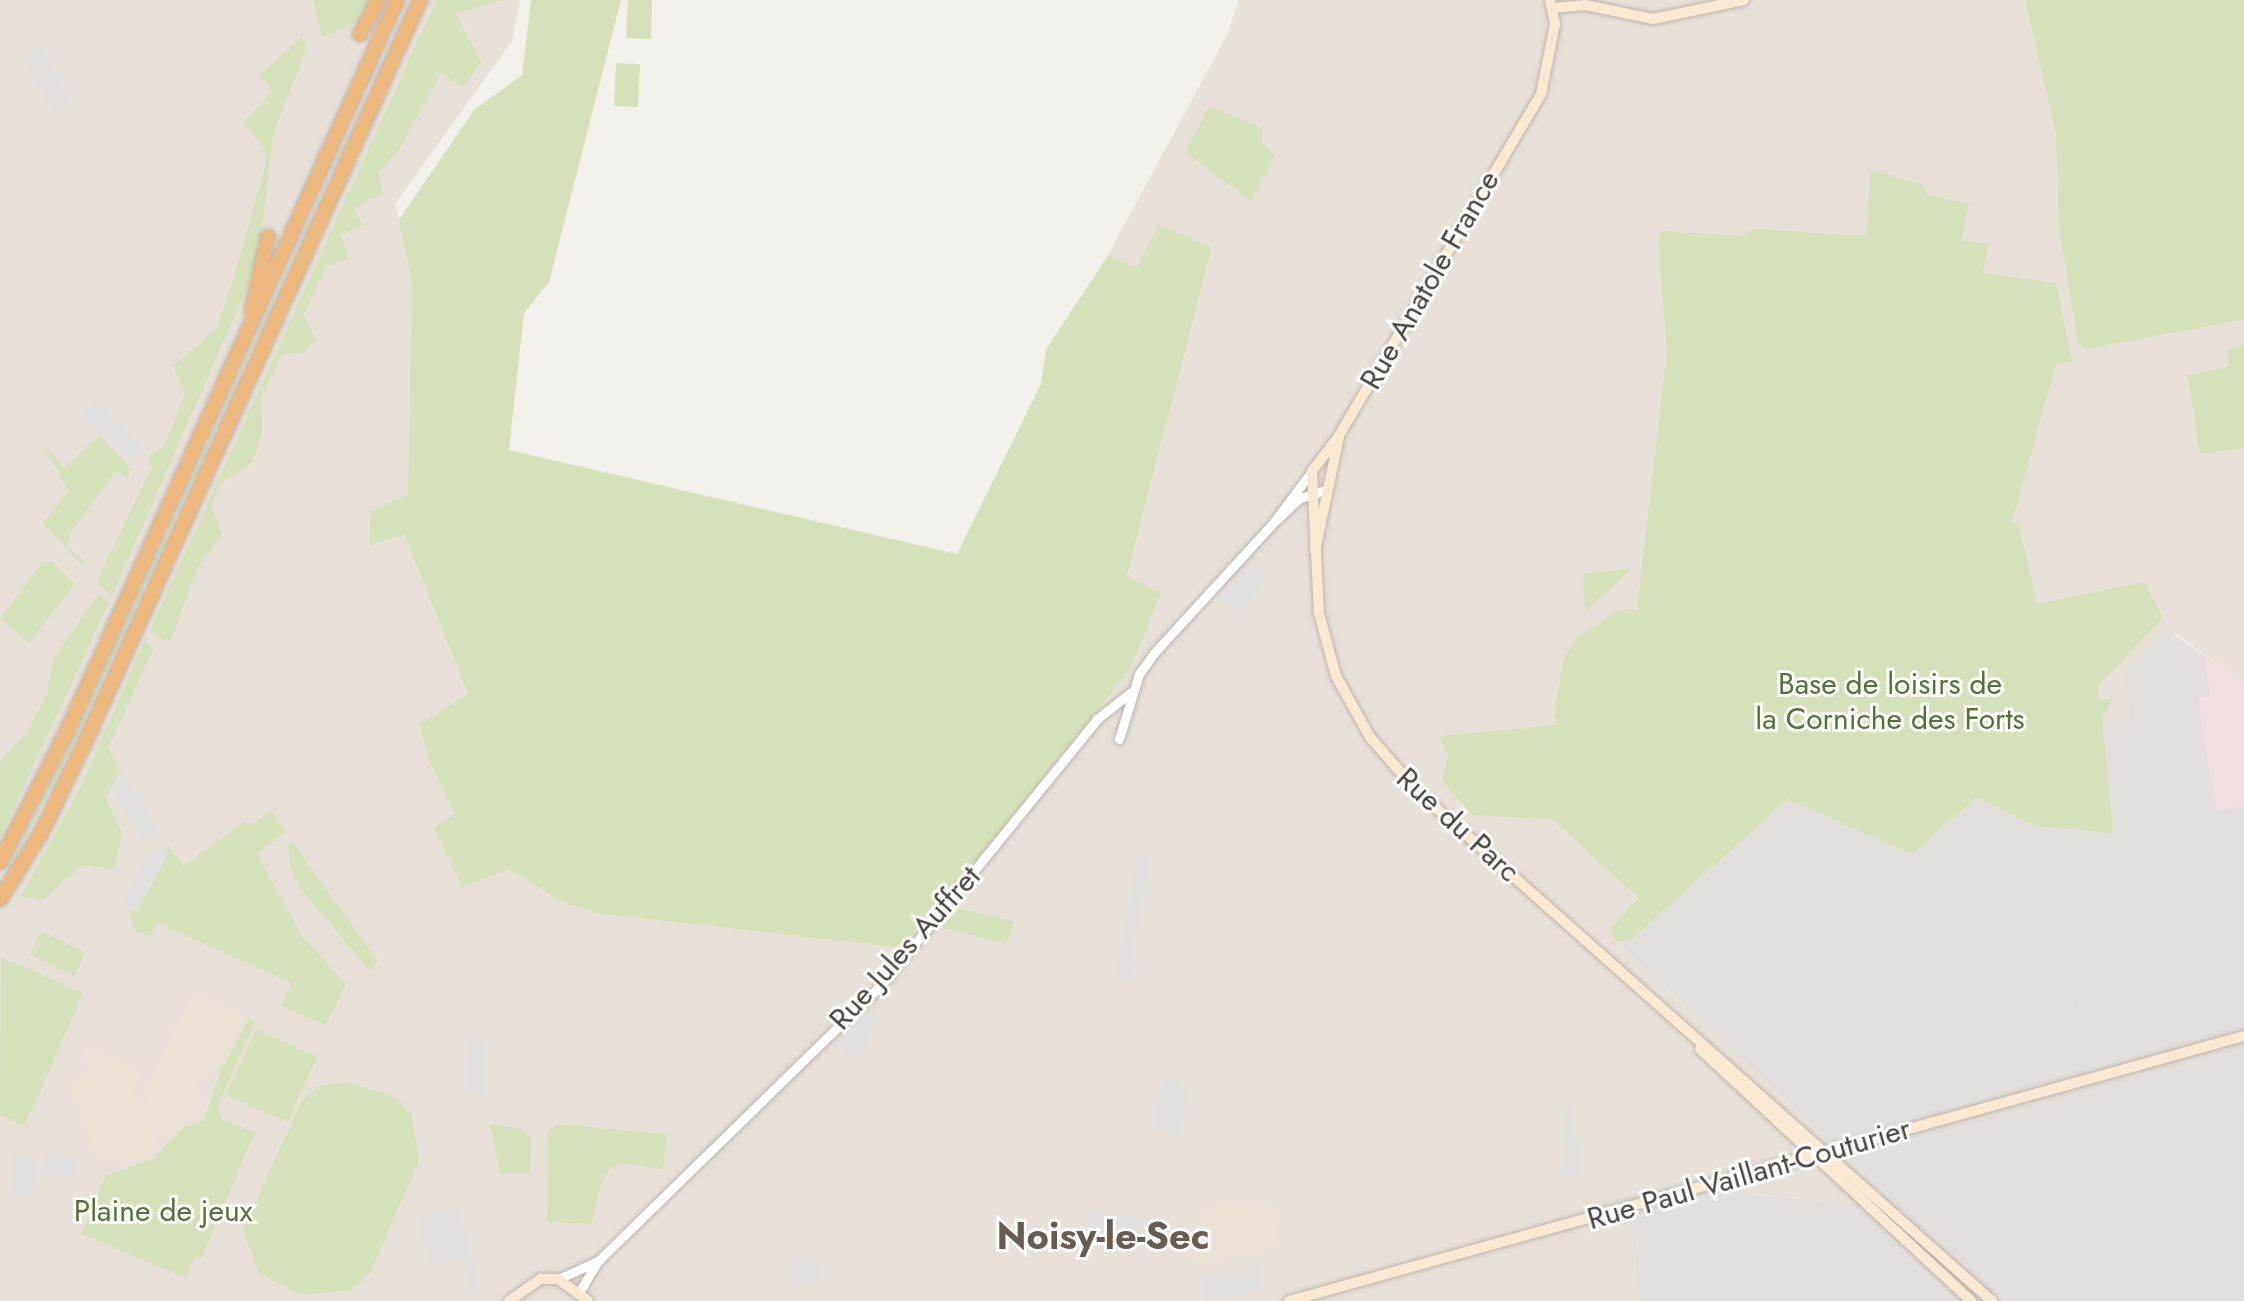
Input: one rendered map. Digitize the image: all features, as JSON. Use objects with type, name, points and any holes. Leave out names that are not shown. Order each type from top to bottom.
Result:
[{"type":"highway","points":[[360,34],[378,0]]},
{"type":"highway","points":[[1,861],[112,630],[397,0]]},
{"type":"highway","points":[[0,899],[20,870],[128,644],[420,0]]},
{"type":"highway","points":[[253,318],[268,237]]},
{"type":"main road","name":"Rue Anatole France","points":[[1555,24],[1551,4],[1599,6],[1653,19],[1744,0]]},
{"type":"main road","name":"Rue Anatole France","points":[[1312,471],[1339,436],[1541,94],[1555,24],[1567,4]]},
{"type":"main road","name":"Rue du Parc","points":[[1315,551],[1339,436]]},
{"type":"main road","name":"Rue du Parc","points":[[1312,471],[1319,613],[1336,676],[1379,748],[1417,791],[1696,1043],[1971,1301]]},
{"type":"main road","name":"Rue Paul Vaillant-Couturier","points":[[1289,1301],[2244,1036]]},
{"type":"main road","name":"Rue du Parc","points":[[1696,1043],[1830,1152],[1992,1301]]},
{"type":"main road","points":[[509,1301],[541,1279],[558,1279],[576,1297],[588,1301]]},
{"type":"main road","points":[[521,1301],[525,1289]]},
{"type":"street","name":"Rue Anatole France","points":[[1119,739],[1131,692],[1154,653],[1274,522],[1312,471]]},
{"type":"street","name":"Rue Anatole France","points":[[1274,522],[1313,492],[1326,490]]},
{"type":"street","name":"Rue Jules Auffret","points":[[576,1297],[598,1261],[882,984],[1097,719],[1131,692]]},
{"type":"street","name":"Rue Jules Auffret","points":[[558,1279],[598,1261]]},
{"type":"shaded area","points":[[0,0],[520,0],[512,41],[395,204],[399,220],[448,249],[429,516],[1126,675],[1161,593],[1127,577],[1212,249],[1137,268],[1108,255],[1228,33],[1239,0],[2244,0],[2244,682],[2175,633],[2130,718],[2113,833],[1617,942],[1854,1164],[1854,1204],[1712,1191],[1629,1214],[1640,1301],[0,1301]]},
{"type":"shaded area","points":[[43,46],[72,104],[53,114],[23,56]]},
{"type":"shaded area","points":[[96,400],[142,445],[128,459],[82,414]]},
{"type":"shaded area","points":[[1251,563],[1268,572],[1246,610],[1218,601]]},
{"type":"shaded area","points":[[2168,631],[2244,682],[2244,1301],[1640,1301],[1629,1214],[1712,1191],[1854,1204],[1854,1164],[1616,941],[1628,942],[1788,798],[1912,853],[1977,797],[2035,826],[2112,833],[2103,720],[2130,718],[2126,673]]},
{"type":"shaded area","points":[[2204,654],[2244,682],[2244,806],[2216,811],[2198,698],[2210,695]]},
{"type":"shaded area","points":[[120,769],[163,835],[158,839],[153,834],[143,841],[110,790]]},
{"type":"shaded area","points":[[165,848],[169,854],[136,912],[121,905],[147,852]]},
{"type":"shaded area","points":[[1138,854],[1150,856],[1131,961],[1139,963],[1130,980],[1116,976]]},
{"type":"shaded area","points":[[1711,971],[1727,1028],[1720,1032],[1673,984]]},
{"type":"shaded area","points":[[2121,978],[2124,1023],[2118,1024],[2118,1032],[2105,1033],[2105,1043],[2081,1045],[2076,982]]},
{"type":"shaded area","points":[[2071,986],[2074,1007],[2045,1010],[2046,1041],[2052,1061],[2080,1061],[2080,1071],[2043,1081],[2040,1076],[2006,1090],[2000,1073],[2034,1065],[2036,987]]},
{"type":"shaded area","points":[[201,996],[248,1019],[226,1065],[196,1080],[208,1111],[204,1120],[161,1137],[144,1091],[188,1000]]},
{"type":"shaded area","points":[[869,1011],[875,1014],[864,1055],[851,1057],[835,1044]]},
{"type":"shaded area","points":[[468,1037],[487,1038],[485,1094],[465,1093]]},
{"type":"shaded area","points":[[86,1045],[144,1072],[131,1094],[144,1104],[158,1142],[150,1156],[124,1166],[119,1153],[98,1161],[69,1082],[90,1074],[82,1053]]},
{"type":"shaded area","points":[[1839,1049],[1842,1069],[1835,1072],[1847,1127],[1835,1131],[1820,1128],[1794,1104],[1790,1067],[1804,1065],[1803,1053]]},
{"type":"shaded area","points":[[2238,1057],[2244,1112],[2235,1113],[2224,1061]]},
{"type":"shaded area","points":[[1164,1077],[1179,1080],[1178,1089],[1189,1091],[1180,1134],[1154,1130]]},
{"type":"shaded area","points":[[1569,1104],[1583,1176],[1560,1178],[1559,1169],[1566,1168],[1561,1105]]},
{"type":"shaded area","points":[[1896,1144],[1895,1194],[1891,1198],[1857,1167],[1860,1154]]},
{"type":"shaded area","points":[[53,1152],[75,1157],[74,1180],[43,1172],[42,1156]]},
{"type":"shaded area","points":[[12,1153],[36,1159],[33,1195],[13,1195]]},
{"type":"shaded area","points":[[2130,1189],[2135,1254],[2099,1257],[2097,1190]]},
{"type":"shaded area","points":[[1216,1202],[1277,1207],[1282,1212],[1274,1247],[1198,1264],[1200,1214],[1215,1210]]},
{"type":"shaded area","points":[[459,1208],[482,1297],[474,1298],[463,1260],[428,1264],[418,1216]]},
{"type":"shaded area","points":[[1087,1212],[1143,1218],[1142,1230],[1086,1224]]},
{"type":"shaded area","points":[[805,1256],[816,1260],[820,1271],[816,1282],[805,1286],[794,1282],[790,1271],[794,1260]]},
{"type":"shaded area","points":[[1258,1260],[1262,1291],[1207,1301],[1200,1278],[1233,1267],[1236,1275]]},
{"type":"green space","points":[[313,0],[374,0],[351,25],[323,37]]},
{"type":"green space","points":[[410,0],[61,771],[0,884],[62,761]]},
{"type":"green space","points":[[436,0],[502,0],[455,14],[482,62],[463,87],[441,72],[401,147],[378,173],[383,193],[353,209],[363,225],[341,235],[348,259],[327,266],[303,315],[316,339],[303,352],[283,354],[261,398],[262,433],[253,462],[220,484],[211,506],[222,534],[197,569],[171,640],[164,640],[150,630]]},
{"type":"green space","points":[[531,0],[621,0],[549,282],[524,313],[509,450],[957,554],[1041,384],[1046,350],[1108,255],[1137,268],[1159,225],[1212,248],[1127,576],[1161,593],[1131,668],[961,881],[897,947],[602,914],[565,903],[509,869],[463,887],[434,828],[455,814],[428,759],[420,724],[468,694],[404,534],[369,546],[371,511],[408,495],[412,282],[399,220],[474,110],[522,75]]},
{"type":"green space","points":[[628,0],[652,0],[651,39],[626,38]]},
{"type":"green space","points":[[2025,0],[2244,0],[2244,319],[2086,349],[2078,343],[2059,227],[2056,132]]},
{"type":"green space","points":[[302,37],[307,47],[273,135],[258,263],[112,596],[97,582],[152,467],[149,456],[164,447],[185,393],[173,366],[217,328],[236,270],[265,167],[265,150],[244,122],[273,91],[259,76]]},
{"type":"green space","points":[[616,63],[640,64],[638,107],[614,106]]},
{"type":"green space","points":[[1209,106],[1263,129],[1262,143],[1275,155],[1251,201],[1185,152]]},
{"type":"green space","name":"Base de loisirs de la Corniche des Forts","points":[[1871,170],[1923,185],[1927,195],[1969,203],[1961,240],[1988,244],[1983,273],[2056,283],[2072,361],[2056,364],[2012,523],[2018,523],[2037,604],[2144,582],[2163,618],[2097,686],[2100,700],[2113,699],[2102,717],[2113,833],[2035,826],[1977,797],[1912,854],[1788,799],[1628,942],[1616,941],[1609,930],[1639,898],[1552,819],[1473,815],[1442,781],[1448,755],[1439,736],[1559,725],[1554,716],[1564,657],[1577,638],[1620,609],[1637,610],[1667,352],[1658,236],[1663,231],[1742,236],[1755,229],[1866,236]]},
{"type":"green space","points":[[2244,344],[2244,448],[2200,454],[2188,376],[2229,366],[2228,350]]},
{"type":"green space","points":[[99,436],[131,469],[127,478],[116,471],[70,533],[68,547],[85,562],[82,565],[43,523],[69,491],[41,442],[64,468]]},
{"type":"green space","points":[[51,561],[82,591],[74,585],[29,643],[0,618],[43,562]]},
{"type":"green space","points":[[1632,568],[1585,612],[1583,574]]},
{"type":"green space","points":[[98,594],[109,603],[0,838],[0,762],[26,734],[47,694],[53,659]]},
{"type":"green space","points":[[145,640],[154,649],[108,747],[120,769],[106,798],[122,832],[114,869],[82,865],[43,900],[21,896],[80,788]]},
{"type":"green space","points":[[272,811],[285,832],[257,854],[301,935],[346,984],[326,1025],[281,1006],[292,983],[158,923],[151,936],[136,931],[131,921],[130,910],[135,912],[168,845],[184,866],[245,821],[250,826]]},
{"type":"green space","points":[[293,843],[378,961],[370,971],[300,888],[290,868],[288,845]]},
{"type":"green space","points":[[958,908],[1014,922],[1006,944],[941,927]]},
{"type":"green space","points":[[42,931],[84,952],[75,976],[30,955]]},
{"type":"green space","points":[[1,957],[83,993],[25,1126],[0,1115]]},
{"type":"green space","name":"Plaine de jeux","points":[[248,1019],[255,1022],[218,1105],[222,1119],[255,1133],[201,1258],[195,1256],[186,1278],[82,1234],[105,1176],[153,1159],[182,1128],[204,1120],[220,1072]]},
{"type":"green space","points":[[256,1029],[317,1057],[288,1122],[226,1095]]},
{"type":"green space","points":[[346,1082],[396,1097],[412,1116],[419,1161],[370,1273],[351,1290],[302,1295],[259,1273],[243,1230],[301,1102],[319,1086]]},
{"type":"green space","points":[[490,1124],[523,1129],[531,1138],[530,1174],[500,1174]]},
{"type":"green space","points":[[558,1124],[667,1134],[663,1169],[622,1164],[610,1168],[600,1185],[592,1224],[547,1222],[548,1132]]},
{"type":"district","name":"Noisy-le-Sec","points":[[1103,1236]]}]
